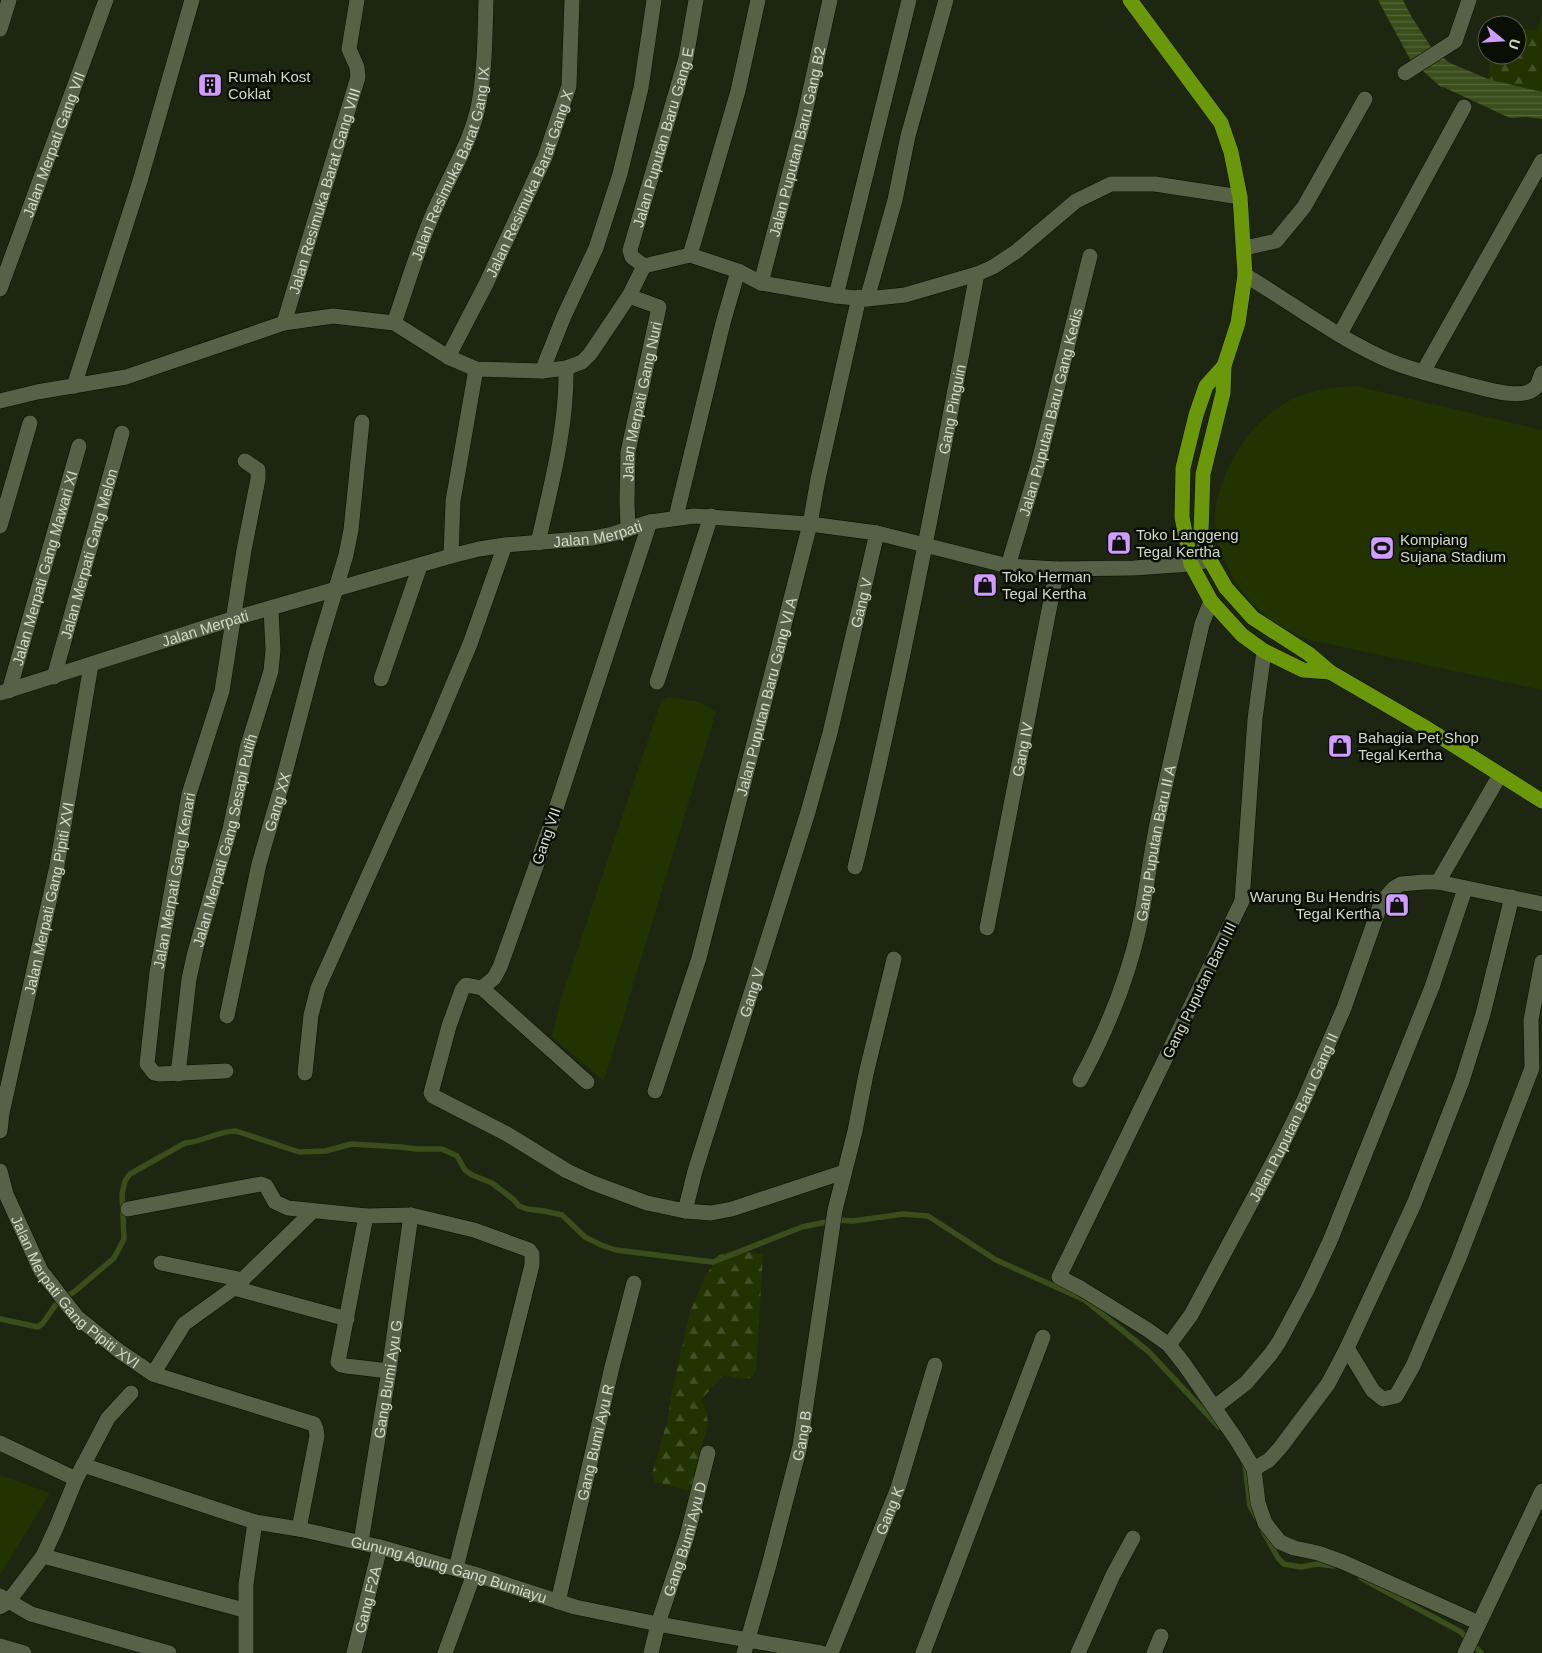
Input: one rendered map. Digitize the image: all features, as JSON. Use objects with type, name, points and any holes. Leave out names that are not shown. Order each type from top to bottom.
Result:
[{"type":"highway","points":[[1130,0],[1220,124],[1231,152],[1240,197],[1245,276],[1238,323],[1224,366],[1223,392],[1203,474],[1201,533],[1210,560],[1226,588],[1253,618],[1309,654],[1330,672],[1428,729],[1542,801]]},
{"type":"highway","points":[[1224,366],[1206,386],[1196,416],[1183,468],[1182,517],[1191,564],[1211,601],[1242,635],[1264,652],[1303,670],[1330,672]]},
{"type":"street","points":[[0,29],[9,0]]},
{"type":"street","name":"Jalan Merpati Gang VII","points":[[0,289],[106,0]]},
{"type":"street","points":[[74,386],[140,181],[192,0]]},
{"type":"street","name":"Jalan Resimuka Barat Gang VIII","points":[[284,323],[358,77],[357,67],[349,49],[357,0]]},
{"type":"street","name":"Jalan Resimuka Barat Gang IX","points":[[394,323],[436,206],[464,150],[479,103],[484,57],[486,0]]},
{"type":"street","name":"Jalan Resimuka Barat Gang X","points":[[448,357],[486,284],[545,157],[569,86],[572,0]]},
{"type":"street","points":[[542,371],[564,316],[596,248],[620,174],[642,88],[654,0]]},
{"type":"street","name":"Jalan Puputan Baru Gang E","points":[[644,266],[632,257],[630,250],[686,58],[696,0]]},
{"type":"street","points":[[690,255],[738,91],[758,0]]},
{"type":"street","name":"Jalan Puputan Baru Gang B2","points":[[761,283],[804,118],[830,0]]},
{"type":"street","points":[[836,296],[909,0]]},
{"type":"street","name":"Jalan Puputan Baru Gang VI A","points":[[655,1091],[699,958],[810,524],[818,479],[863,298],[895,200],[908,136],[946,0]]},
{"type":"street","points":[[1405,73],[1455,41],[1469,0]]},
{"type":"street","points":[[1244,248],[1276,241],[1304,207],[1365,99]]},
{"type":"street","points":[[1340,334],[1464,107]]},
{"type":"street","points":[[1422,372],[1542,161]]},
{"type":"street","points":[[0,401],[37,392],[126,377],[284,323],[333,316],[394,323],[448,357],[476,369],[542,371],[566,368],[582,362],[590,354],[629,296],[644,266],[690,255],[738,271],[761,283],[836,296],[863,298],[905,295],[977,274],[1006,260],[1076,202],[1110,184],[1155,184],[1240,197]]},
{"type":"street","name":"Jalan Puputan Baru Gang Kedis","points":[[1008,566],[1039,460],[1090,256]]},
{"type":"street","points":[[676,517],[723,323],[738,271]]},
{"type":"street","name":"Gang Pinguin","points":[[854,867],[886,733],[926,546],[977,274]]},
{"type":"street","points":[[1245,276],[1340,334],[1390,360],[1422,372],[1496,392],[1520,394],[1532,390],[1542,373]]},
{"type":"street","name":"Jalan Merpati Gang Nuri","points":[[628,529],[628,452],[659,307],[629,296]]},
{"type":"street","points":[[538,543],[560,441],[565,406],[566,368]]},
{"type":"street","points":[[451,556],[453,502],[476,369]]},
{"type":"street","name":"Gang XX","points":[[226,1016],[259,864],[317,651],[346,555],[351,530],[362,422]]},
{"type":"street","points":[[0,526],[30,423]]},
{"type":"street","name":"Jalan Merpati Gang Melon","points":[[54,677],[122,432]]},
{"type":"street","name":"Jalan Merpati Gang Mawari XI","points":[[4,692],[79,446]]},
{"type":"street","points":[[232,619],[258,479],[258,470],[245,461]]},
{"type":"street","points":[[657,682],[711,516]]},
{"type":"street","name":"Jalan Merpati","points":[[4,692],[232,619],[451,556],[505,545],[592,538],[676,517],[711,516],[810,524],[877,533],[1008,566],[1057,569],[1191,564],[1210,560]]},
{"type":"street","name":"Gang VII","points":[[482,988],[494,978],[500,967],[550,827],[650,522]]},
{"type":"street","name":"Gang V","points":[[685,1211],[698,1163],[808,812],[830,732],[877,533]]},
{"type":"street","points":[[305,1073],[311,1015],[318,988],[433,732],[470,644],[505,545]]},
{"type":"street","points":[[381,679],[420,566]]},
{"type":"street","name":"Gang IV","points":[[987,928],[1057,569]]},
{"type":"street","name":"Gang Puputan Baru II A","points":[[1080,1080],[1119,997],[1134,950],[1157,824],[1202,624],[1211,601]]},
{"type":"street","name":"Jalan Merpati Gang Sesapi Putih","points":[[178,1074],[189,978],[195,952],[230,829],[248,748],[271,671],[273,650],[271,609]]},
{"type":"street","name":"Jalan Merpati Gang Kenari","points":[[226,1071],[160,1074],[154,1072],[147,1064],[157,972],[189,794],[222,691],[227,666],[232,619]]},
{"type":"street","name":"Gang Puputan Baru III","points":[[1169,1346],[1089,1293],[1059,1277],[1242,900],[1255,719],[1264,652]]},
{"type":"street","name":"Jalan Merpati Gang Pipiti XVI","points":[[0,1131],[2,1113],[57,866],[90,665]]},
{"type":"street","points":[[1500,775],[1438,882],[1542,904]]},
{"type":"street","name":"Jalan Puputan Baru Gang II","points":[[1169,1346],[1191,1315],[1281,1147],[1304,1100],[1344,1008],[1380,906],[1394,888],[1401,884],[1438,882]]},
{"type":"street","points":[[1215,1407],[1246,1383],[1270,1355],[1307,1290],[1330,1241],[1429,996],[1465,888]]},
{"type":"street","points":[[1254,1469],[1269,1460],[1280,1448],[1312,1408],[1328,1384],[1347,1348],[1414,1204],[1462,1081],[1483,1014],[1512,897]]},
{"type":"street","name":"Gang B","points":[[746,1646],[800,1446],[835,1210],[855,1132],[866,1074],[894,959]]},
{"type":"street","points":[[1347,1348],[1373,1391],[1383,1399],[1396,1396],[1413,1366],[1459,1258],[1532,1068],[1531,1020],[1542,962]]},
{"type":"street","points":[[587,1082],[482,988],[466,985],[460,992],[431,1090],[433,1096],[507,1134],[566,1171],[647,1203],[685,1211],[711,1213],[732,1209],[844,1172]]},
{"type":"street","name":"Jalan Merpati Gang Pipiti XVI","points":[[0,1171],[6,1194],[42,1271],[77,1317],[119,1351],[153,1374],[314,1424],[317,1436],[299,1529]]},
{"type":"street","points":[[128,1210],[261,1184],[266,1186],[275,1202],[281,1206],[366,1216],[411,1215],[474,1230],[520,1245],[529,1250],[533,1258],[532,1265],[456,1568]]},
{"type":"street","points":[[153,1374],[184,1324],[239,1284],[313,1211]]},
{"type":"street","name":"Gang Bumi Ayu G","points":[[361,1542],[389,1371],[411,1215]]},
{"type":"street","points":[[366,1216],[339,1353],[339,1364],[389,1371]]},
{"type":"street","points":[[161,1263],[239,1284],[347,1319]]},
{"type":"street","name":"Gang Bumi Ayu R","points":[[558,1602],[612,1367],[634,1283]]},
{"type":"street","points":[[923,1653],[1043,1336]]},
{"type":"street","points":[[1169,1346],[1215,1407],[1254,1469],[1258,1503],[1265,1523],[1280,1542],[1343,1562],[1476,1630]]},
{"type":"street","name":"Gang K","points":[[831,1653],[898,1488],[935,1365]]},
{"type":"street","points":[[131,1393],[108,1418],[76,1479],[43,1556],[3,1602],[32,1614],[168,1653]]},
{"type":"street","points":[[0,1443],[76,1479]]},
{"type":"street","name":"Gang Bumi Ayu D","points":[[651,1653],[658,1624],[687,1536],[708,1453]]},
{"type":"street","name":"Gunung Agung Gang Bumiayu","points":[[83,1465],[255,1522],[299,1529],[380,1547],[456,1568],[575,1607],[658,1624],[746,1646],[821,1653]]},
{"type":"street","points":[[1465,1653],[1542,1491]]},
{"type":"street","points":[[246,1653],[244,1610],[255,1522]]},
{"type":"street","points":[[1078,1653],[1113,1575],[1133,1538]]},
{"type":"street","name":"Gang F2A","points":[[354,1653],[380,1547]]},
{"type":"street","points":[[43,1556],[244,1610]]},
{"type":"street","points":[[445,1653],[474,1574]]},
{"type":"street","points":[[1154,1653],[1161,1636]]},
{"type":"street","points":[[0,1646],[24,1653]]},
{"type":"green space","points":[[1542,17],[1542,92],[1488,79],[1489,65],[1527,65],[1527,29],[1537,30]]},
{"type":"green space","name":"Kompiang Sujana Stadium","points":[[1356,386],[1542,430],[1542,690],[1306,639],[1268,618],[1256,607],[1235,581],[1221,550],[1217,534],[1215,510],[1221,486],[1239,448],[1259,423],[1293,399],[1308,393]]},
{"type":"green space","points":[[668,697],[700,702],[716,712],[604,1081],[552,1037],[561,999],[661,701]]},
{"type":"green space","points":[[731,1250],[763,1254],[756,1371],[751,1378],[743,1379],[723,1375],[701,1400],[705,1407],[708,1423],[691,1491],[655,1482],[652,1474],[667,1422],[690,1312],[715,1257]]},
{"type":"green space","points":[[0,1475],[50,1493],[0,1575]]},
{"type":"shaded area","points":[[1378,0],[1403,0],[1433,50],[1450,63],[1488,79],[1542,92],[1542,119],[1527,117],[1510,118],[1441,86],[1444,90],[1410,59]]},
{"type":"waterway","points":[[0,1319],[38,1327],[63,1298],[74,1292],[114,1258],[124,1239],[122,1194],[125,1181],[130,1174],[185,1143],[229,1131],[236,1131],[299,1152],[326,1151],[351,1144],[442,1149],[457,1156],[465,1170],[492,1183],[519,1206],[562,1215],[585,1237],[616,1250],[713,1262],[802,1227],[836,1220],[853,1221],[903,1214],[928,1216],[996,1260],[1085,1300],[1149,1352],[1219,1427]]},
{"type":"waterway","points":[[1245,1464],[1250,1506],[1257,1518]]},
{"type":"waterway","points":[[1263,1531],[1278,1558],[1284,1564],[1301,1567],[1317,1564],[1334,1566]]},
{"type":"waterway","points":[[1361,1578],[1461,1632],[1481,1653]]},
{"type":"place","name":"Rumah Kost Coklat","points":[[210,85]]},
{"type":"place","name":"Toko Langgeng Tegal Kertha","points":[[1119,543]]},
{"type":"place","name":"Kompiang Sujana Stadium","points":[[1382,548]]},
{"type":"place","name":"Toko Herman Tegal Kertha","points":[[985,585]]},
{"type":"place","name":"Bahagia Pet Shop Tegal Kertha","points":[[1340,746]]},
{"type":"place","name":"Warung Bu Hendris Tegal Kertha","points":[[1397,905]]}]
